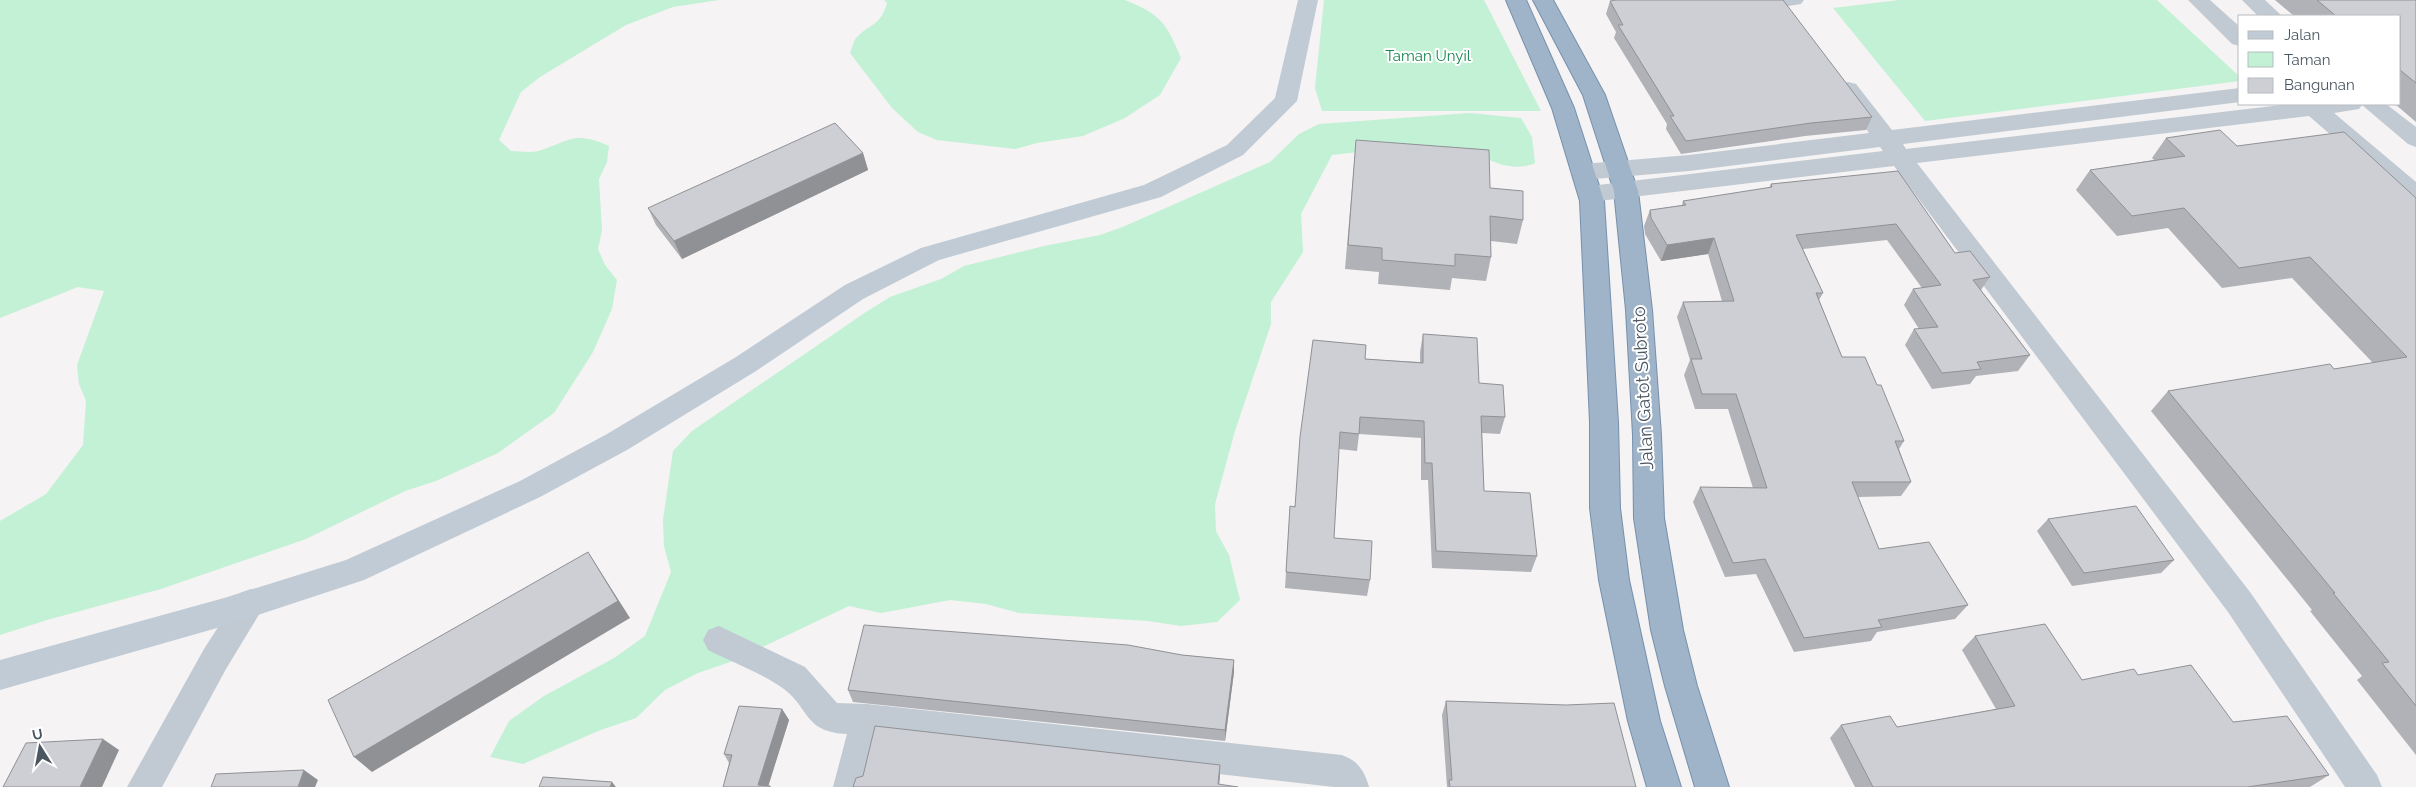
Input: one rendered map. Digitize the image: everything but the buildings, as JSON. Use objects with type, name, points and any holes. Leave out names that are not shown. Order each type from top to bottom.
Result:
[{"type":"highway","points":[[1516,0],[1563,108],[1586,183],[1604,422],[1605,508],[1614,580],[1644,721],[1664,787]]},
{"type":"highway","name":"Jalan Gatot Subroto","points":[[1543,0],[1594,95],[1622,180],[1639,310],[1647,435],[1649,518],[1667,630],[1681,686],[1712,787]]},
{"type":"main road","points":[[0,675],[251,603],[353,571],[424,540],[530,489],[617,442],[738,369],[854,292],[930,254],[1152,191],[1235,150],[1286,101],[1308,0]]},
{"type":"street","points":[[2198,0],[2238,37]]},
{"type":"street","points":[[2252,0],[2270,15]]},
{"type":"street","points":[[1834,70],[2239,602],[2365,787]]},
{"type":"street","points":[[1892,148],[2019,122],[2238,94]]},
{"type":"street","points":[[1586,183],[1892,148],[2036,141],[2332,105]]},
{"type":"street","points":[[2373,105],[2416,139]]},
{"type":"street","points":[[2312,106],[2416,195]]},
{"type":"street","points":[[2019,122],[2036,141]]},
{"type":"street","points":[[144,787],[215,659],[251,603]]},
{"type":"street","points":[[719,640],[804,684],[826,714],[834,717],[1342,771],[1350,780],[1352,787]]},
{"type":"street","points":[[850,787],[867,719]]},
{"type":"green space","points":[[0,0],[719,0],[673,7],[626,25],[540,77],[521,92],[499,140],[511,151],[524,152],[538,151],[565,141],[580,138],[597,141],[609,146],[607,162],[599,179],[602,230],[598,249],[605,265],[617,280],[612,309],[593,352],[554,413],[498,453],[436,481],[405,491],[306,539],[161,589],[47,620],[0,635],[0,521],[46,494],[83,445],[86,401],[79,384],[77,365],[104,291],[78,287],[0,318]]},
{"type":"green space","points":[[884,0],[1125,0],[1147,10],[1161,21],[1171,36],[1181,58],[1160,95],[1125,118],[1083,136],[1037,143],[1015,149],[937,140],[918,132],[892,108],[850,53],[856,38],[878,21],[887,3]]},
{"type":"green space","name":"Taman Unyil","points":[[1324,0],[1484,0],[1541,111],[1322,111],[1315,88]]},
{"type":"green space","points":[[1899,0],[2157,0],[2238,75],[2238,81],[1925,121],[1833,8]]},
{"type":"green space","points":[[1470,113],[1521,118],[1532,137],[1535,163],[1516,167],[1503,165],[1484,158],[1385,149],[1332,155],[1301,214],[1303,252],[1271,302],[1271,324],[1235,431],[1215,504],[1216,531],[1229,555],[1240,600],[1217,622],[1181,626],[1148,621],[1019,613],[986,604],[950,600],[881,613],[849,606],[733,661],[698,673],[665,690],[636,718],[598,731],[523,764],[490,757],[509,721],[544,696],[614,658],[645,636],[671,572],[664,546],[663,520],[673,451],[692,431],[866,312],[890,297],[941,279],[964,266],[1044,246],[1100,235],[1125,226],[1270,162],[1299,134],[1319,124]]}]
